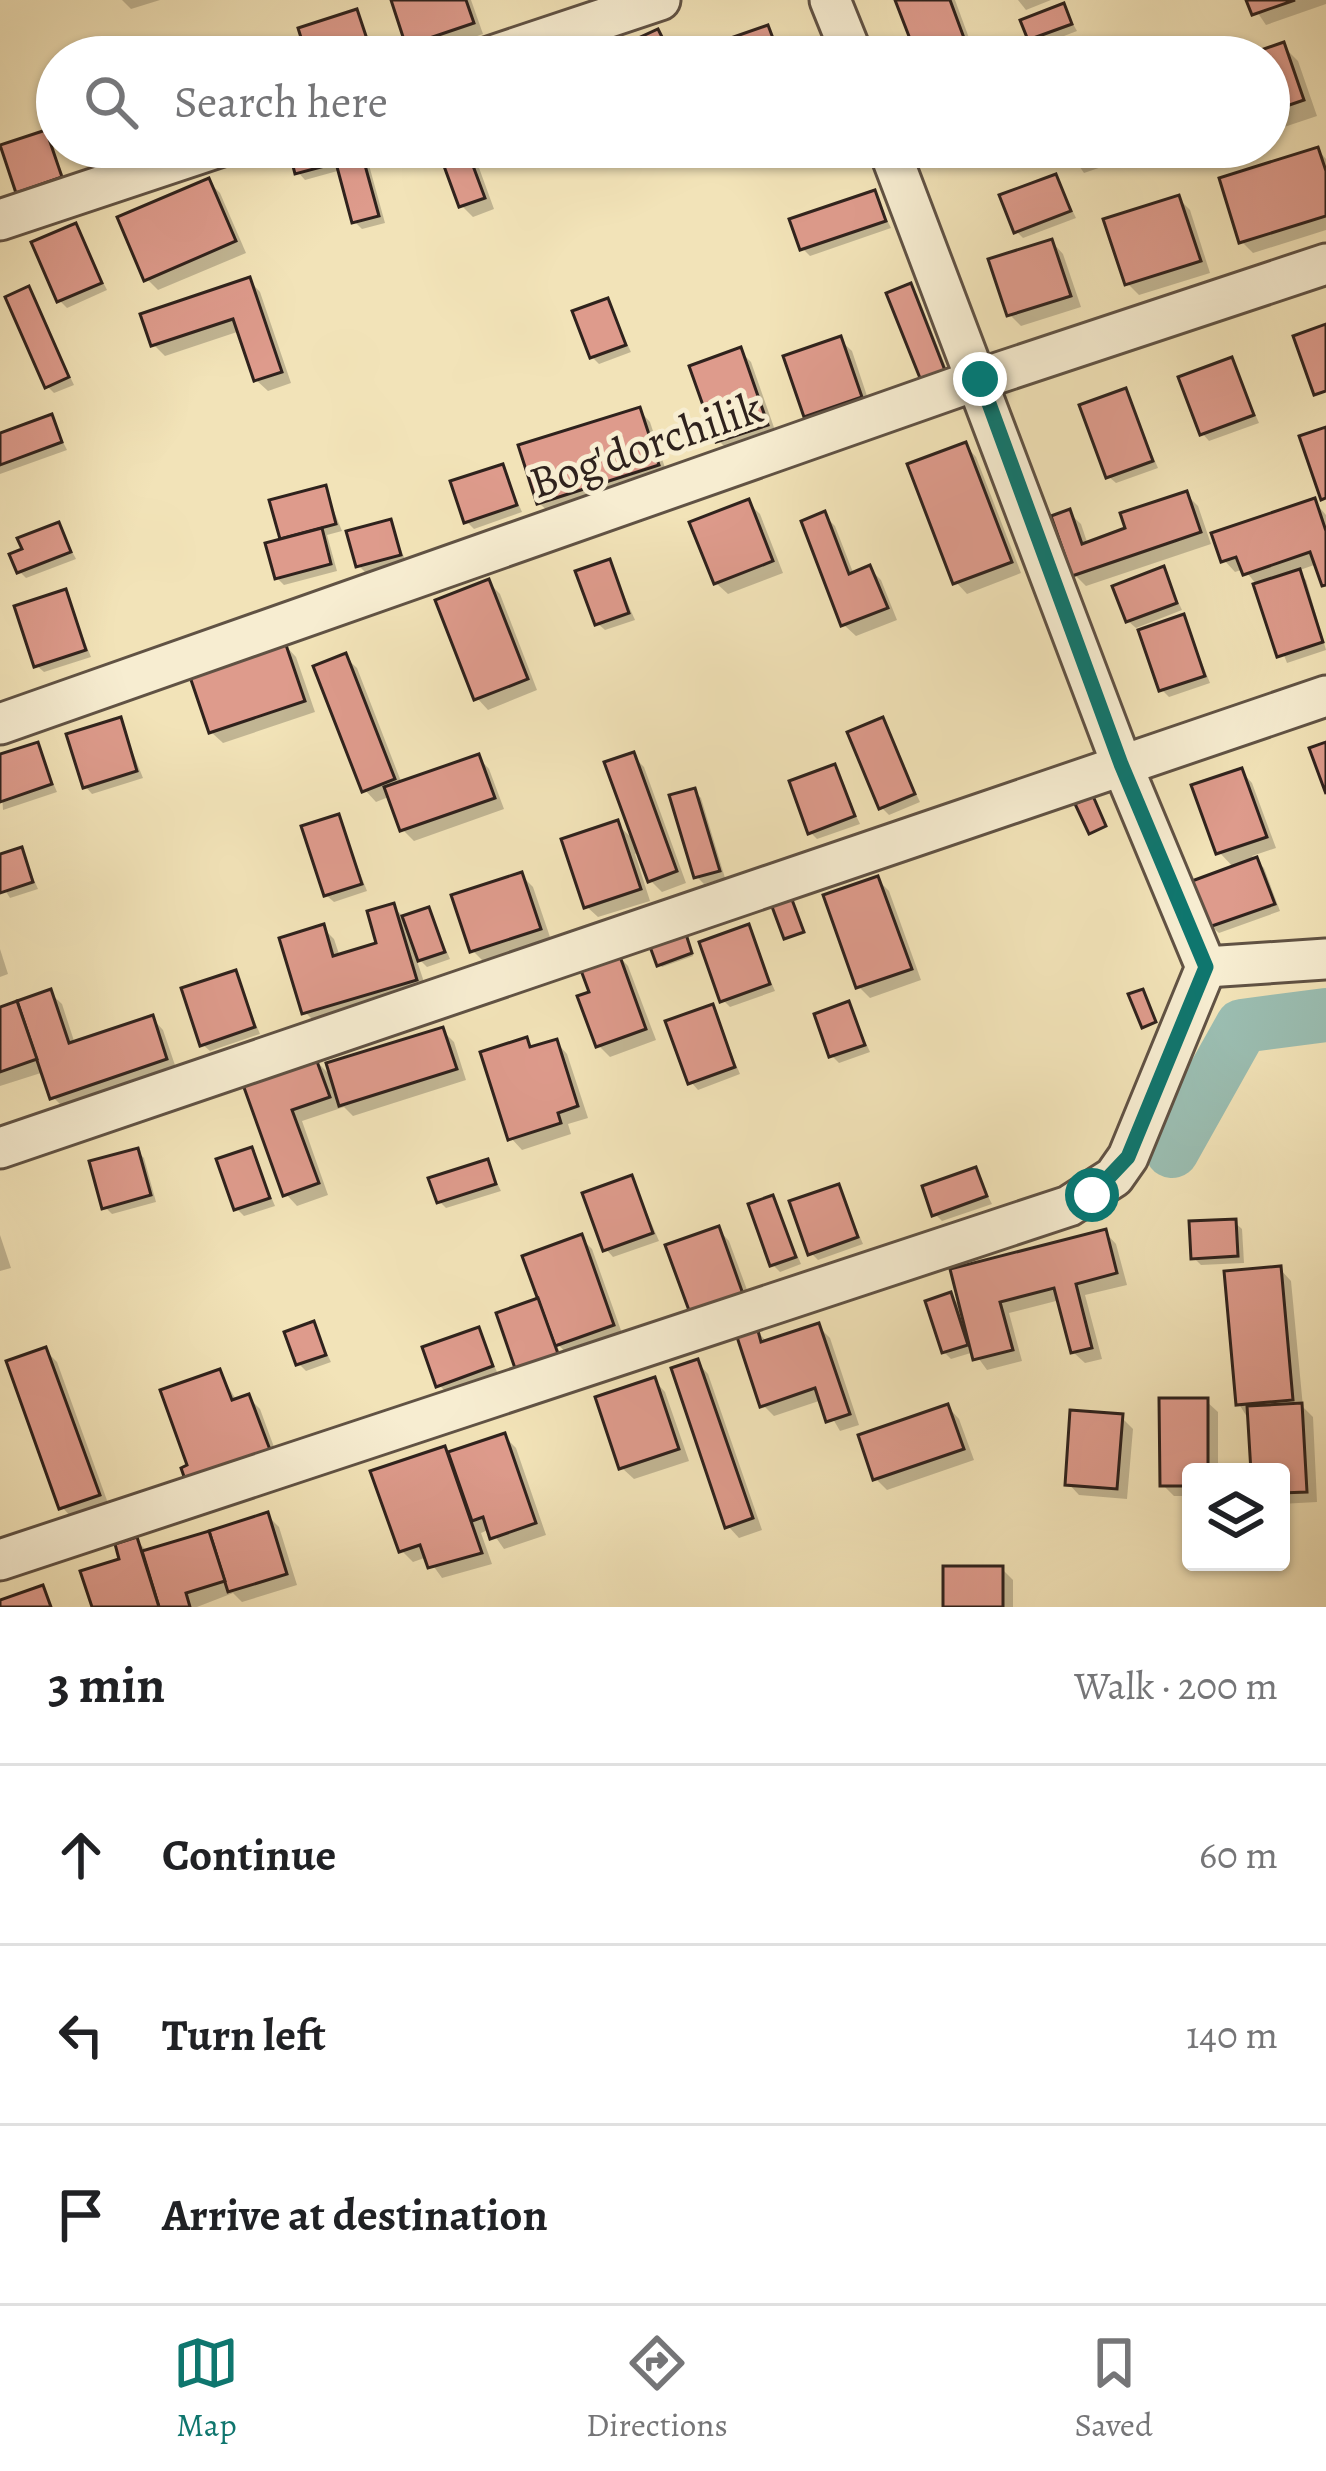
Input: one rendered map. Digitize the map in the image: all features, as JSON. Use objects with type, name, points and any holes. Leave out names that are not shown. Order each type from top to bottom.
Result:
[{"type":"street","points":[[552,36],[660,0]]},
{"type":"street","points":[[830,0],[845,36]]},
{"type":"street","points":[[0,220],[156,168]]},
{"type":"street","points":[[0,1560],[1069,1206],[1114,1177],[1128,1157],[1206,967],[1121,764],[980,379],[896,168]]},
{"type":"street","name":"Bog'dorchilik","points":[[0,724],[980,379],[1326,264]]},
{"type":"street","points":[[0,1148],[1326,696]]},
{"type":"street","points":[[1206,967],[1326,959]]},
{"type":"building","points":[[391,0],[466,0],[474,23],[436,36],[403,36]]},
{"type":"building","points":[[895,0],[950,0],[963,36],[909,36]]},
{"type":"building","points":[[1246,0],[1295,0],[1252,15]]},
{"type":"building","points":[[1064,3],[1072,24],[1026,36],[1020,20]]},
{"type":"building","points":[[357,9],[366,36],[300,36],[298,28]]},
{"type":"building","points":[[768,25],[772,36],[736,36]]},
{"type":"building","points":[[1290,59],[1304,100],[1290,105]]},
{"type":"building","points":[[36,133],[36,168],[59,168],[62,177],[16,193],[0,145]]},
{"type":"building","points":[[1318,147],[1326,171],[1326,216],[1239,243],[1219,178],[1251,168],[1290,168],[1290,156]]},
{"type":"building","points":[[337,168],[366,168],[379,216],[352,223]]},
{"type":"building","points":[[445,168],[474,168],[485,198],[459,207]]},
{"type":"building","points":[[1056,174],[1071,211],[1014,233],[999,195]]},
{"type":"building","points":[[209,178],[236,241],[144,281],[117,217]]},
{"type":"building","points":[[875,190],[886,221],[800,250],[789,219]]},
{"type":"building","points":[[1179,195],[1201,261],[1125,285],[1103,219]]},
{"type":"building","points":[[76,223],[102,283],[57,302],[31,242]]},
{"type":"building","points":[[1052,239],[1071,296],[1007,316],[988,259]]},
{"type":"building","points":[[250,277],[282,372],[254,381],[233,319],[151,346],[140,314]]},
{"type":"building","points":[[911,283],[946,373],[922,383],[886,293]]},
{"type":"building","points":[[29,286],[69,377],[45,388],[5,297]]},
{"type":"building","points":[[608,298],[626,345],[590,358],[572,311]]},
{"type":"building","points":[[1326,324],[1326,391],[1314,395],[1293,336]]},
{"type":"building","points":[[841,336],[862,397],[804,417],[783,356]]},
{"type":"building","points":[[741,347],[768,425],[716,442],[689,366]]},
{"type":"building","points":[[1232,357],[1254,415],[1200,435],[1178,377]]},
{"type":"building","points":[[1126,388],[1153,461],[1106,478],[1079,405]]},
{"type":"building","points":[[640,407],[659,465],[537,504],[518,445]]},
{"type":"building","points":[[52,414],[62,442],[0,465],[0,433]]},
{"type":"building","points":[[1326,427],[1326,498],[1321,500],[1299,436]]},
{"type":"building","points":[[966,442],[1012,562],[953,584],[907,464]]},
{"type":"building","points":[[503,464],[517,505],[464,523],[450,481]]},
{"type":"building","points":[[326,485],[336,524],[280,539],[269,500]]},
{"type":"building","points":[[1187,491],[1201,532],[1072,576],[1051,516],[1070,509],[1082,544],[1125,528],[1120,513]]},
{"type":"building","points":[[1315,498],[1326,531],[1326,585],[1322,586],[1310,552],[1243,575],[1236,557],[1221,562],[1211,533]]},
{"type":"building","points":[[749,499],[773,561],[714,584],[689,522]]},
{"type":"building","points":[[825,511],[849,574],[870,565],[888,608],[841,626],[801,521]]},
{"type":"building","points":[[391,519],[401,555],[356,567],[346,531]]},
{"type":"building","points":[[59,522],[71,552],[17,573],[9,554],[22,549],[17,538]]},
{"type":"building","points":[[322,528],[331,564],[275,579],[265,543]]},
{"type":"building","points":[[610,559],[629,613],[595,625],[575,571]]},
{"type":"building","points":[[1164,566],[1177,603],[1126,622],[1112,586]]},
{"type":"building","points":[[1300,569],[1323,642],[1277,657],[1253,584]]},
{"type":"building","points":[[489,579],[528,679],[474,700],[435,600]]},
{"type":"building","points":[[66,589],[86,650],[34,667],[14,606]]},
{"type":"building","points":[[1184,614],[1205,676],[1159,691],[1138,630]]},
{"type":"building","points":[[285,642],[305,701],[209,733],[189,674]]},
{"type":"building","points":[[346,653],[395,779],[362,792],[313,666]]},
{"type":"building","points":[[121,717],[137,771],[83,788],[66,734]]},
{"type":"building","points":[[883,717],[915,794],[879,809],[847,732]]},
{"type":"building","points":[[38,742],[52,784],[0,802],[0,754]]},
{"type":"building","points":[[1326,742],[1326,794],[1309,748]]},
{"type":"building","points":[[634,752],[677,871],[648,882],[604,762]]},
{"type":"building","points":[[479,754],[495,798],[400,831],[384,787]]},
{"type":"building","points":[[835,764],[855,816],[808,834],[789,781]]},
{"type":"building","points":[[1242,768],[1267,837],[1216,854],[1191,785]]},
{"type":"building","points":[[695,788],[720,871],[694,878],[669,795]]},
{"type":"building","points":[[1093,796],[1106,826],[1089,834],[1075,804]]},
{"type":"building","points":[[339,814],[362,884],[324,896],[301,826]]},
{"type":"building","points":[[618,820],[641,889],[584,908],[561,839]]},
{"type":"building","points":[[22,847],[33,882],[0,893],[0,854]]},
{"type":"building","points":[[1257,857],[1275,904],[1209,927],[1192,881]]},
{"type":"building","points":[[522,872],[541,929],[470,952],[451,895]]},
{"type":"building","points":[[878,876],[912,969],[856,988],[823,895]]},
{"type":"building","points":[[791,897],[804,932],[784,939],[771,904]]},
{"type":"building","points":[[394,903],[417,980],[302,1014],[279,938],[324,924],[333,956],[376,943],[367,911]]},
{"type":"building","points":[[429,907],[445,952],[418,961],[402,916]]},
{"type":"building","points":[[749,924],[770,984],[720,1002],[699,942]]},
{"type":"building","points":[[685,931],[692,953],[657,966],[649,944]]},
{"type":"building","points":[[618,951],[646,1029],[596,1047],[577,996],[589,992],[579,965]]},
{"type":"building","points":[[236,970],[255,1027],[200,1046],[181,988]]},
{"type":"building","points":[[51,989],[69,1043],[153,1015],[167,1059],[50,1099],[17,1001]]},
{"type":"building","points":[[1143,989],[1156,1022],[1142,1028],[1128,994]]},
{"type":"building","points":[[17,1001],[37,1059],[0,1072],[0,1007]]},
{"type":"building","points":[[849,1001],[865,1045],[829,1057],[814,1014]]},
{"type":"building","points":[[713,1004],[735,1067],[688,1084],[665,1021]]},
{"type":"building","points":[[443,1027],[457,1069],[339,1106],[326,1063]]},
{"type":"building","points":[[527,1037],[530,1047],[557,1039],[578,1106],[558,1113],[561,1123],[508,1140],[480,1052]]},
{"type":"building","points":[[315,1056],[330,1097],[292,1110],[319,1183],[283,1196],[242,1082]]},
{"type":"building","points":[[252,1147],[270,1198],[234,1210],[216,1159]]},
{"type":"building","points":[[138,1148],[151,1195],[102,1209],[89,1161]]},
{"type":"building","points":[[488,1159],[496,1184],[437,1203],[428,1178]]},
{"type":"building","points":[[976,1167],[987,1196],[932,1216],[922,1186]]},
{"type":"building","points":[[632,1175],[653,1233],[603,1251],[582,1193]]},
{"type":"building","points":[[839,1184],[858,1237],[808,1255],[789,1201]]},
{"type":"building","points":[[773,1195],[796,1257],[770,1266],[748,1204]]},
{"type":"building","points":[[1236,1219],[1238,1256],[1191,1259],[1189,1221]]},
{"type":"building","points":[[719,1226],[743,1294],[690,1313],[665,1245]]},
{"type":"building","points":[[1106,1229],[1117,1273],[1076,1284],[1092,1348],[1071,1353],[1054,1288],[1000,1302],[1013,1350],[973,1360],[950,1269]]},
{"type":"building","points":[[582,1234],[614,1325],[555,1346],[522,1256]]},
{"type":"building","points":[[1281,1266],[1293,1400],[1236,1405],[1224,1271]]},
{"type":"building","points":[[951,1292],[968,1345],[942,1353],[925,1301]]},
{"type":"building","points":[[538,1298],[561,1362],[518,1377],[496,1313]]},
{"type":"building","points":[[314,1321],[326,1355],[296,1365],[284,1332]]},
{"type":"building","points":[[819,1323],[850,1414],[826,1422],[815,1388],[760,1407],[736,1334],[757,1327],[761,1342]]},
{"type":"building","points":[[479,1327],[493,1366],[436,1387],[422,1347]]},
{"type":"building","points":[[46,1347],[100,1495],[59,1509],[6,1361]]},
{"type":"building","points":[[698,1359],[753,1518],[725,1528],[671,1368]]},
{"type":"building","points":[[220,1369],[232,1400],[249,1394],[272,1455],[187,1485],[181,1468],[187,1465],[160,1390]]},
{"type":"building","points":[[655,1377],[679,1449],[619,1469],[595,1397]]},
{"type":"building","points":[[1159,1398],[1208,1398],[1208,1463],[1182,1463],[1182,1486],[1160,1486]]},
{"type":"building","points":[[1302,1403],[1307,1492],[1290,1493],[1290,1463],[1250,1463],[1247,1406]]},
{"type":"building","points":[[948,1404],[964,1449],[873,1480],[858,1435]]},
{"type":"building","points":[[1070,1410],[1123,1414],[1117,1489],[1065,1485]]},
{"type":"building","points":[[505,1433],[536,1523],[490,1539],[483,1517],[472,1521],[448,1452]]},
{"type":"building","points":[[445,1446],[482,1553],[428,1568],[420,1545],[399,1552],[370,1471]]},
{"type":"building","points":[[268,1512],[287,1574],[228,1592],[209,1531]]},
{"type":"building","points":[[209,1531],[225,1581],[186,1593],[190,1607],[159,1607],[142,1551]]},
{"type":"building","points":[[137,1537],[159,1607],[92,1607],[80,1571],[119,1559],[115,1544]]},
{"type":"building","points":[[943,1566],[1003,1566],[1003,1607],[943,1607]]},
{"type":"building","points":[[43,1585],[51,1607],[0,1607],[0,1600]]},
{"type":"waterway","points":[[1172,1151],[1242,1026],[1326,1015]]},
{"type":"route","points":[[980,379],[1121,764],[1206,967],[1128,1157],[1092,1195]]}]
